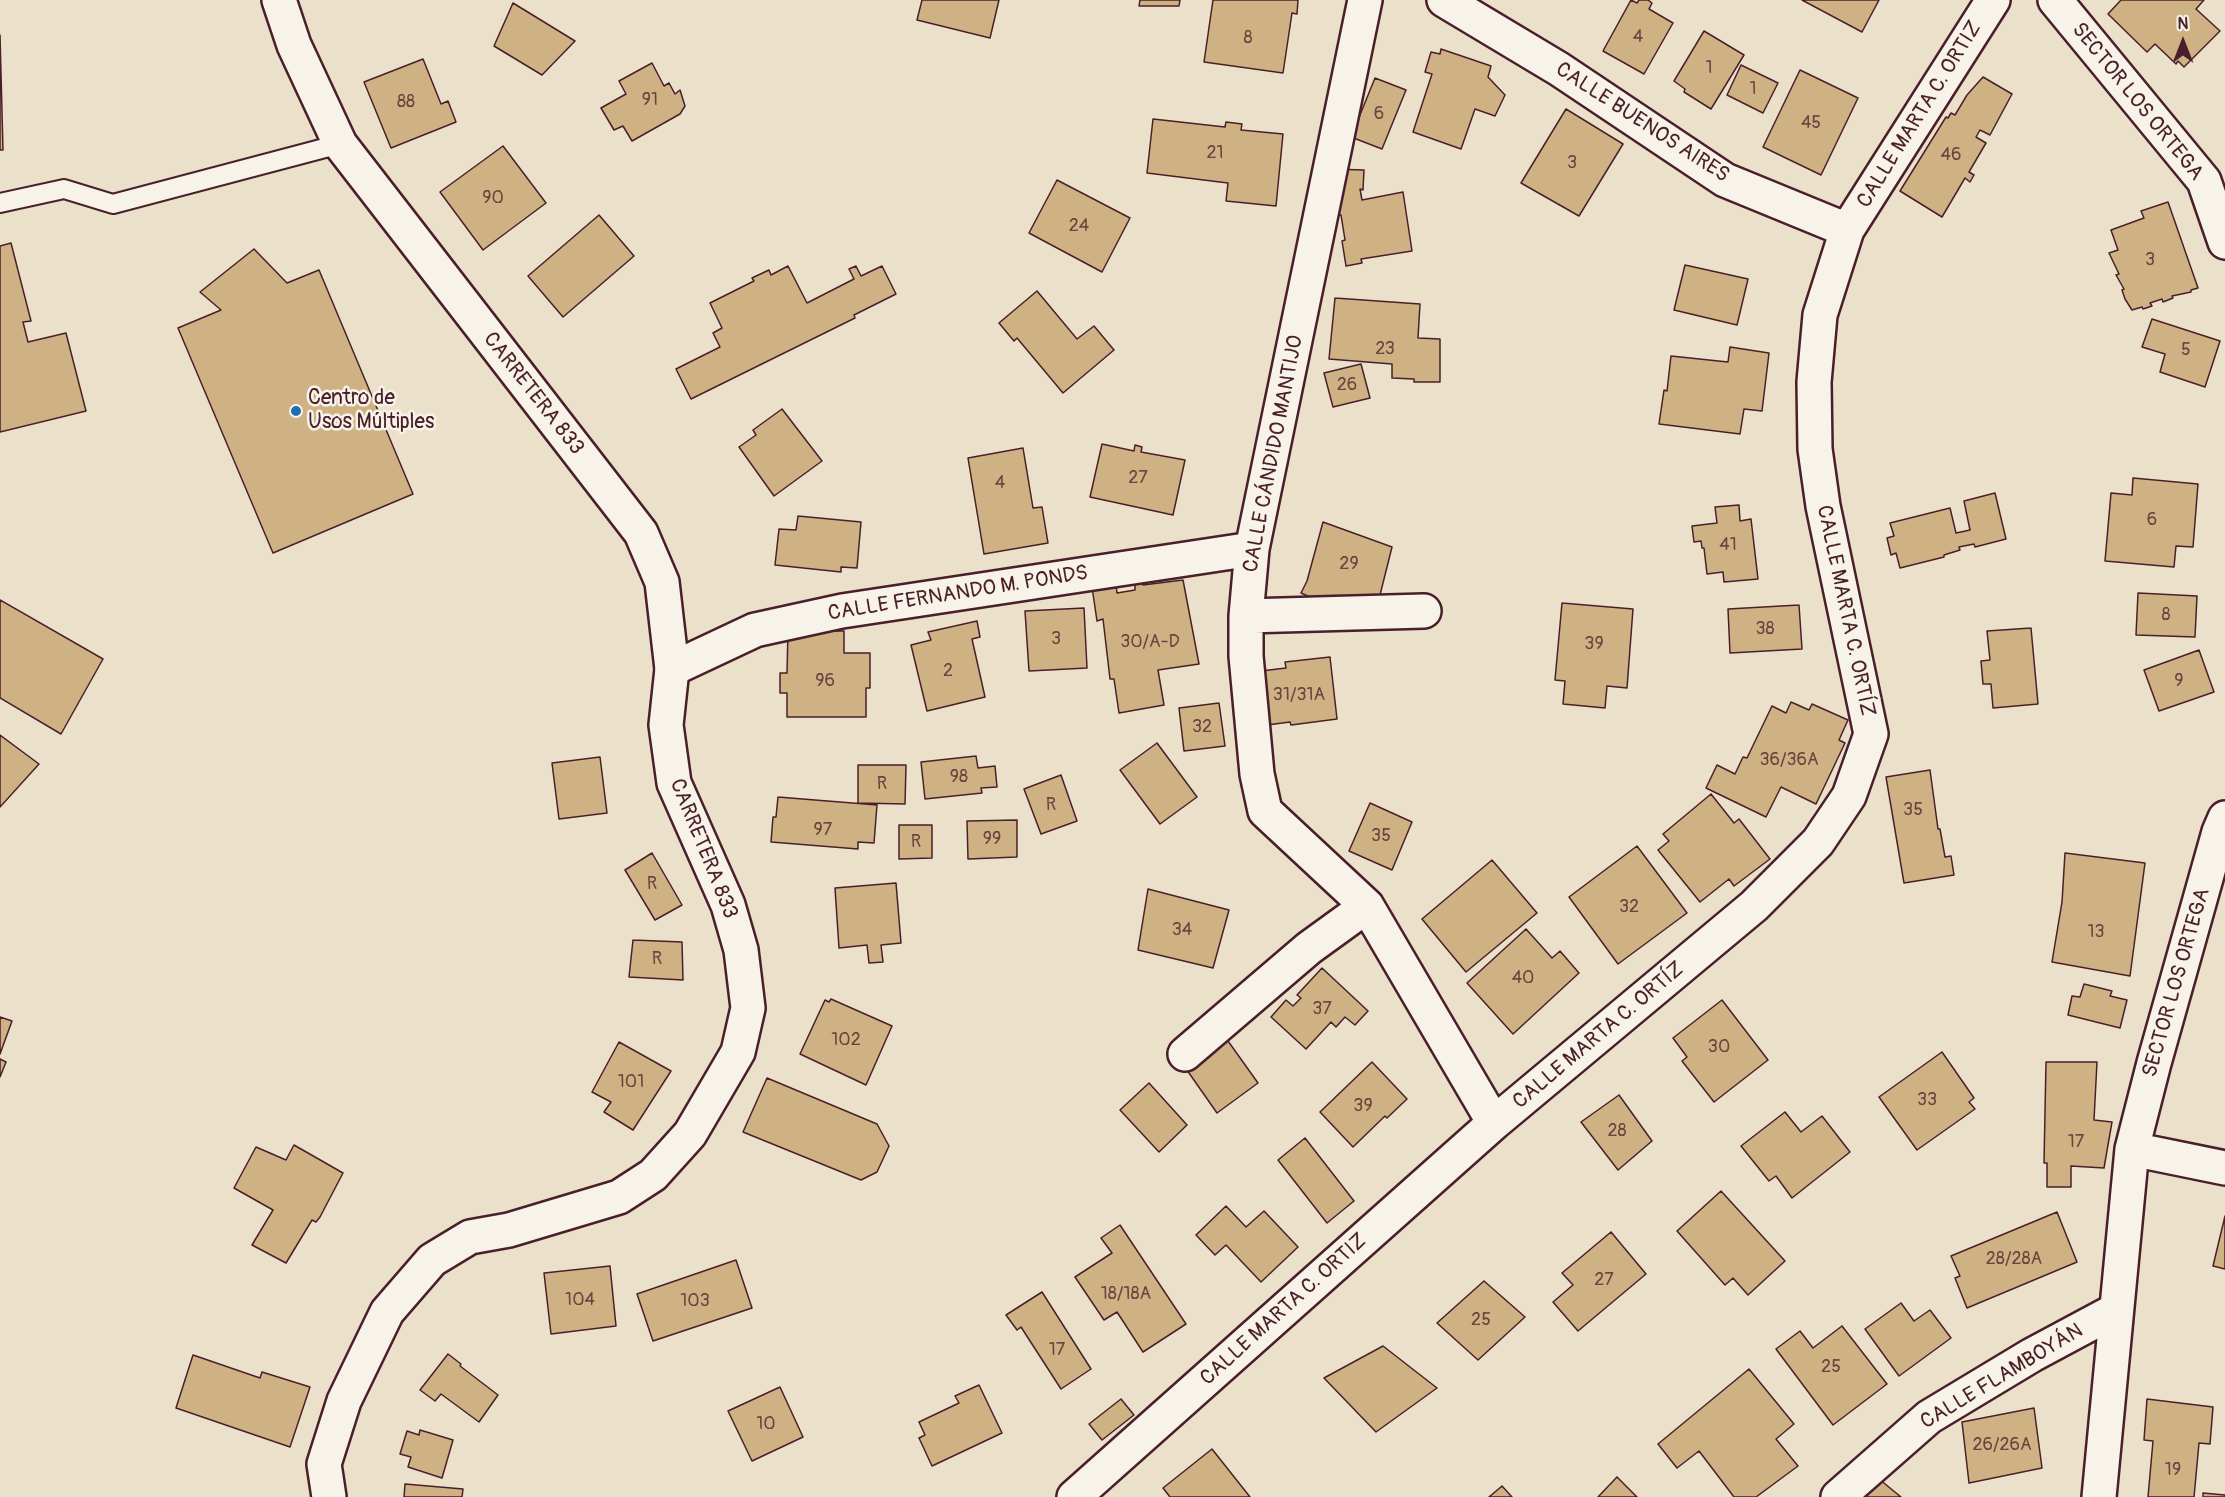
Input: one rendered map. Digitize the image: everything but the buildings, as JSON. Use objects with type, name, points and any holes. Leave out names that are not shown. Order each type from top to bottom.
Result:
[{"type":"street","name":"CARRETERA 833","points":[[279,0],[294,45],[340,144],[641,533],[662,582],[672,669],[666,725],[674,783],[728,905],[741,950],[748,1008],[738,1052],[690,1134],[654,1175],[619,1197],[509,1230],[470,1237],[432,1260],[387,1312],[344,1401],[324,1464],[329,1497]]},
{"type":"street","name":"CALLE CÁNDIDO MANTIJO","points":[[1365,0],[1252,549],[1246,616],[1246,656],[1257,774],[1265,811],[1367,906],[1494,1123]]},
{"type":"street","name":"CALLE BUENOS AIRES","points":[[1444,0],[1559,69],[1725,180],[1847,230]]},
{"type":"street","name":"CALLE MARTA C. ORTIZ","points":[[1847,230],[1993,0]]},
{"type":"street","name":"SECTOR LOS ORTEGA","points":[[2055,0],[2204,181],[2225,242]]},
{"type":"street","name":"CALLE MARTA C. ORTÍZ","points":[[1494,1123],[1754,906],[1818,842],[1849,796],[1871,734],[1823,506],[1815,449],[1814,382],[1820,315],[1847,230]]},
{"type":"street","name":"CALLE FERNANDO M. PONDS","points":[[672,669],[755,630],[842,611],[1252,549]]},
{"type":"street","points":[[1246,616],[1424,611]]},
{"type":"street","name":"SECTOR LOS ORTEGA","points":[[2099,1497],[2132,1149],[2154,1063],[2225,818]]},
{"type":"street","points":[[1185,1054],[1309,948],[1367,906]]},
{"type":"street","name":"CALLE MARTA C. ORTIZ","points":[[1074,1497],[1494,1123]]},
{"type":"street","points":[[2132,1149],[2225,1168]]},
{"type":"street","name":"CALLE FLAMBOYÁN","points":[[1838,1497],[1929,1416],[2032,1355],[2116,1310]]},
{"type":"lane","points":[[0,203],[64,189],[113,204],[340,144]]},
{"type":"place","name":"Centro de Usos Múltiples","points":[[296,411]]}]
